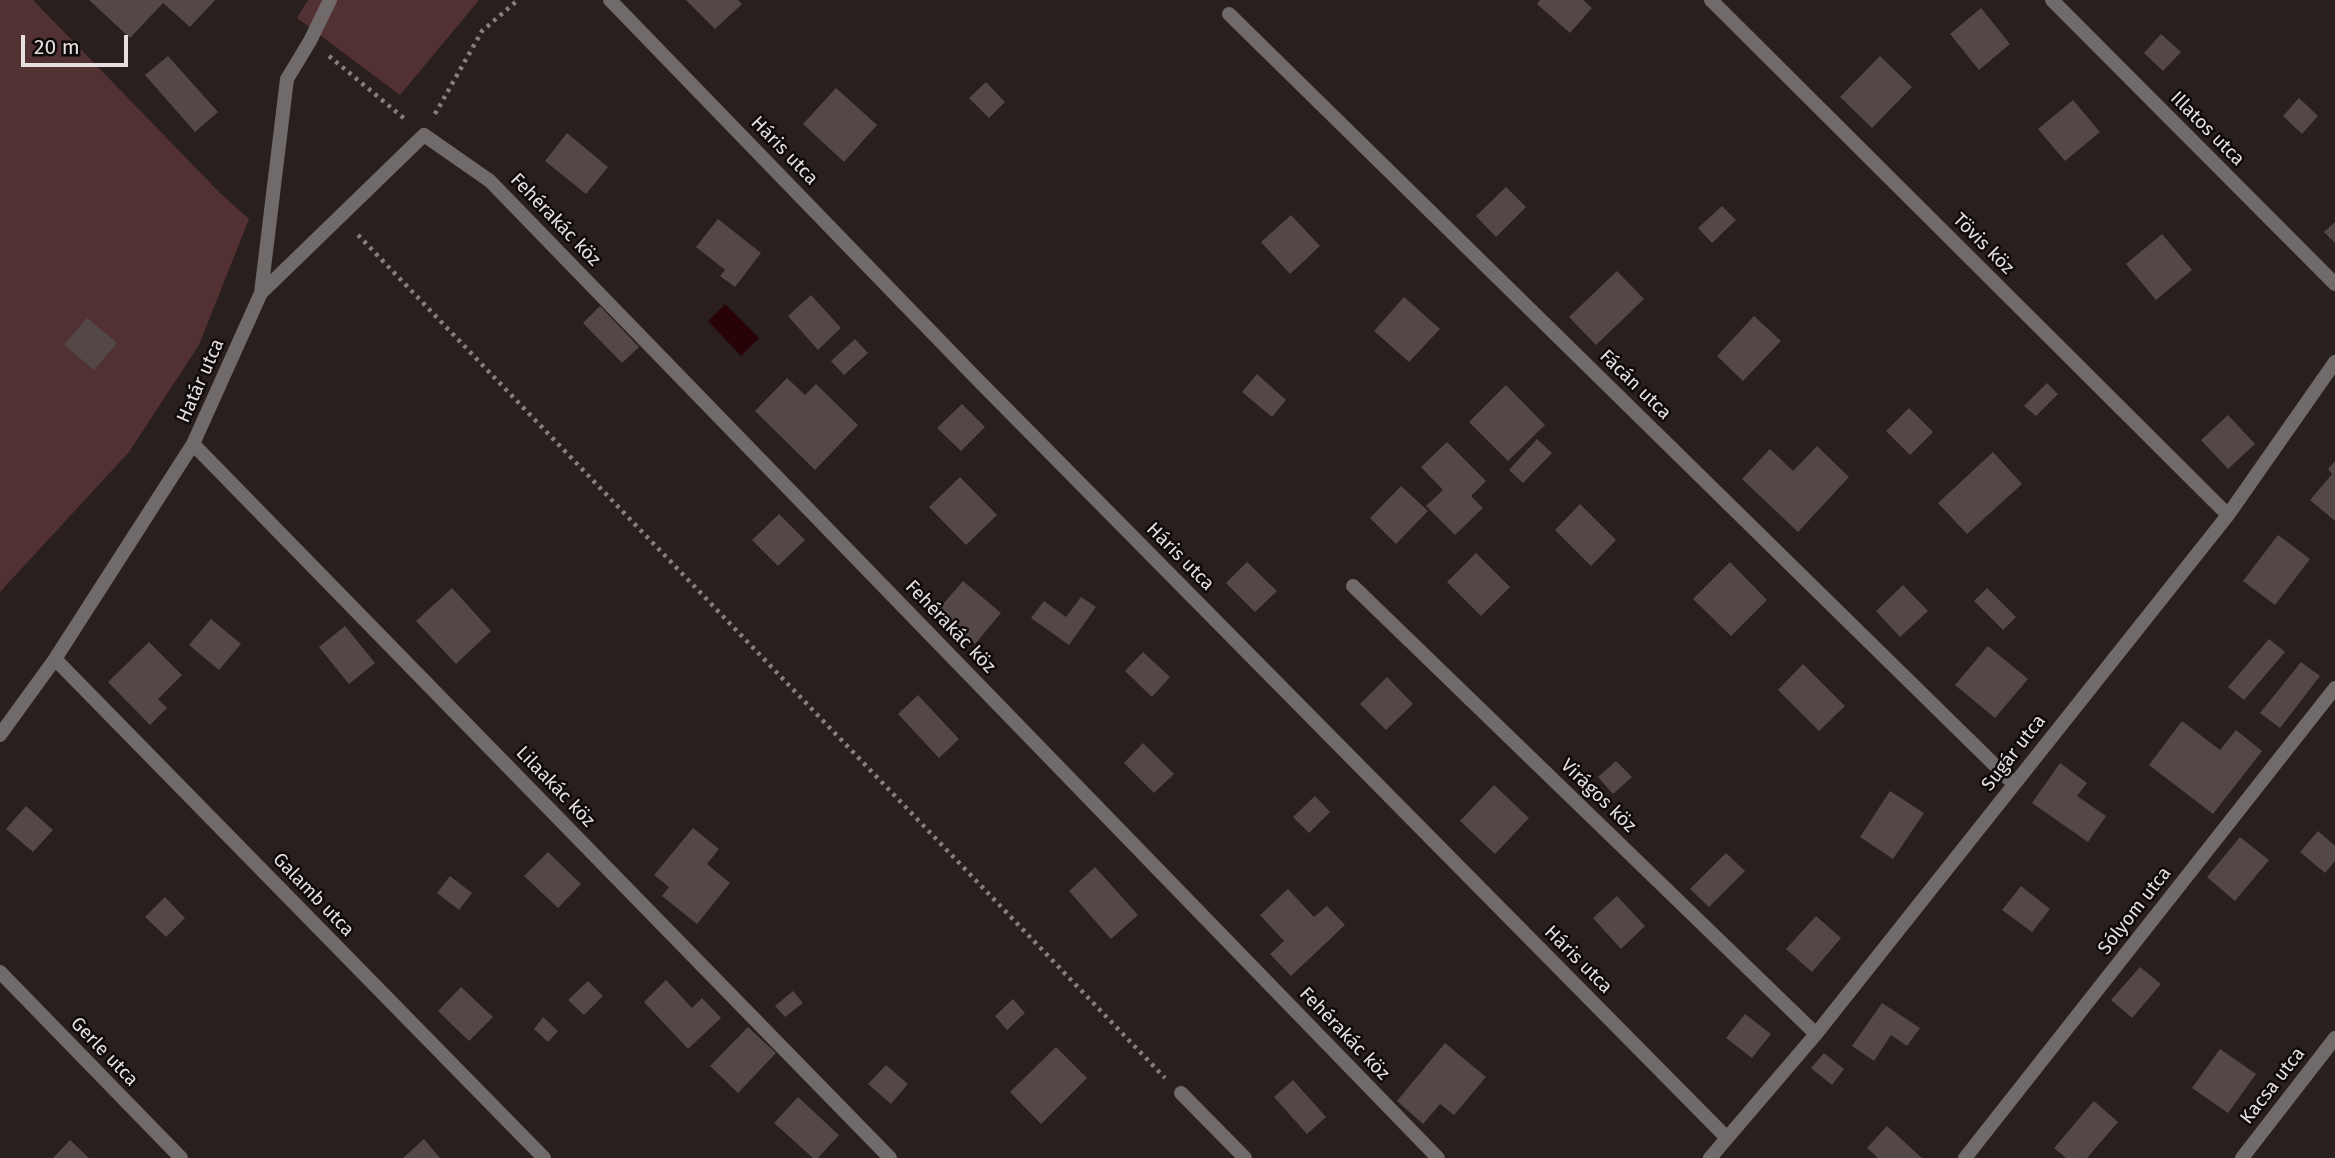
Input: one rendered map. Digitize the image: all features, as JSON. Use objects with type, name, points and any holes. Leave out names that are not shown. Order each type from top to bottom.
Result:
[{"type":"street","name":"Határ utca","points":[[0,735],[55,659],[193,444],[261,293],[287,79],[330,0]]},
{"type":"street","name":"Háris utca","points":[[610,0],[976,378],[1726,1137]]},
{"type":"street","name":"Tövis köz","points":[[1711,0],[2228,515]]},
{"type":"street","name":"Illatos utca","points":[[2052,0],[2335,284]]},
{"type":"street","name":"Fácán utca","points":[[1228,14],[2014,784]]},
{"type":"street","points":[[261,293],[424,135]]},
{"type":"street","name":"Fehérakác köz","points":[[424,135],[491,181],[1438,1158]]},
{"type":"street","name":"Sugár utca","points":[[1710,1158],[1816,1034],[2228,515],[2335,362]]},
{"type":"street","name":"Lilaakác köz","points":[[193,444],[890,1158]]},
{"type":"street","name":"Virágos köz","points":[[1353,586],[1816,1034]]},
{"type":"street","name":"Galamb utca","points":[[55,659],[544,1158]]},
{"type":"street","name":"Sólyom utca","points":[[1965,1158],[2335,688]]},
{"type":"street","name":"Gerle utca","points":[[0,972],[181,1158]]},
{"type":"street","name":"Kacsa utca","points":[[2242,1158],[2335,1038]]},
{"type":"street","points":[[1181,1093],[1245,1158]]},
{"type":"path","points":[[310,41],[424,135],[482,31],[517,0]]},
{"type":"path","points":[[341,216],[1181,1093]]},
{"type":"shaded area","points":[[0,0],[33,0],[220,193],[249,219],[199,345],[129,452],[0,592]]},
{"type":"shaded area","points":[[308,0],[479,0],[400,95],[297,18]]},
{"type":"shaded area","points":[[725,304],[759,338],[741,356],[708,321]]},
{"type":"building","points":[[89,0],[215,0],[190,27],[163,3],[130,38]]},
{"type":"building","points":[[686,0],[738,0],[742,4],[715,29]]},
{"type":"building","points":[[1540,0],[1583,0],[1592,8],[1570,33],[1537,4]]},
{"type":"building","points":[[1981,8],[2010,44],[1979,70],[1950,34]]},
{"type":"building","points":[[2161,34],[2181,52],[2163,71],[2144,53]]},
{"type":"building","points":[[168,56],[218,112],[195,132],[145,75]]},
{"type":"building","points":[[1880,56],[1912,87],[1872,128],[1840,97]]},
{"type":"building","points":[[986,82],[1005,102],[989,118],[969,98]]},
{"type":"building","points":[[836,88],[877,125],[844,162],[803,124]]},
{"type":"building","points":[[2299,98],[2318,116],[2302,134],[2283,116]]},
{"type":"building","points":[[2073,100],[2100,132],[2065,161],[2038,129]]},
{"type":"building","points":[[567,133],[608,167],[586,194],[545,161]]},
{"type":"building","points":[[1506,187],[1526,207],[1496,237],[1476,216]]},
{"type":"building","points":[[1722,206],[1736,220],[1712,243],[1698,228]]},
{"type":"building","points":[[1291,215],[1320,246],[1290,274],[1261,242]]},
{"type":"building","points":[[718,219],[761,253],[735,287],[720,276],[725,270],[696,247]]},
{"type":"building","points":[[2335,222],[2335,243],[2324,232]]},
{"type":"building","points":[[2162,234],[2192,270],[2156,300],[2126,264]]},
{"type":"building","points":[[1617,271],[1644,299],[1596,345],[1569,317]]},
{"type":"building","points":[[811,295],[841,328],[818,350],[788,316]]},
{"type":"building","points":[[1404,297],[1440,329],[1409,362],[1374,331]]},
{"type":"building","points":[[600,306],[639,347],[622,363],[583,323]]},
{"type":"building","points":[[1754,316],[1781,341],[1743,381],[1717,356]]},
{"type":"building","points":[[87,318],[117,343],[94,370],[64,345]]},
{"type":"building","points":[[855,339],[868,353],[844,375],[831,361]]},
{"type":"building","points":[[1257,374],[1286,400],[1272,417],[1242,392]]},
{"type":"building","points":[[787,378],[805,395],[816,384],[858,425],[815,470],[755,411]]},
{"type":"building","points":[[2047,383],[2058,394],[2036,416],[2024,406]]},
{"type":"building","points":[[1506,385],[1545,425],[1508,461],[1469,422]]},
{"type":"building","points":[[962,404],[985,427],[961,451],[937,428]]},
{"type":"building","points":[[1909,408],[1933,432],[1910,455],[1886,431]]},
{"type":"building","points":[[2228,415],[2255,444],[2228,469],[2201,440]]},
{"type":"building","points":[[1537,439],[1552,453],[1523,483],[1509,470]]},
{"type":"building","points":[[1447,442],[1486,481],[1471,496],[1483,508],[1455,535],[1426,506],[1443,490],[1421,467]]},
{"type":"building","points":[[1817,446],[1849,477],[1798,532],[1742,479],[1770,449],[1793,471]]},
{"type":"building","points":[[1993,452],[2022,484],[1967,534],[1938,503]]},
{"type":"building","points":[[2335,461],[2335,521],[2310,500],[2332,474],[2328,469]]},
{"type":"building","points":[[960,477],[997,515],[966,545],[929,507]]},
{"type":"building","points":[[1401,486],[1428,511],[1396,544],[1370,518]]},
{"type":"building","points":[[1580,504],[1616,540],[1591,566],[1555,530]]},
{"type":"building","points":[[779,514],[805,540],[778,566],[752,540]]},
{"type":"building","points":[[2278,535],[2310,559],[2275,605],[2243,581]]},
{"type":"building","points":[[1476,553],[1510,587],[1481,616],[1447,582]]},
{"type":"building","points":[[1247,562],[1277,591],[1255,612],[1226,583]]},
{"type":"building","points":[[1730,562],[1767,600],[1731,636],[1693,599]]},
{"type":"building","points":[[963,581],[1001,613],[975,644],[937,611]]},
{"type":"building","points":[[1903,585],[1928,611],[1900,637],[1876,611]]},
{"type":"building","points":[[452,588],[491,631],[456,664],[416,621]]},
{"type":"building","points":[[1987,588],[2016,617],[2003,630],[1974,601]]},
{"type":"building","points":[[1081,597],[1096,607],[1069,645],[1031,618],[1044,601],[1066,617]]},
{"type":"building","points":[[211,619],[241,644],[219,670],[189,645]]},
{"type":"building","points":[[345,626],[375,663],[349,684],[319,647]]},
{"type":"building","points":[[2269,639],[2285,652],[2244,700],[2228,687]]},
{"type":"building","points":[[149,642],[182,675],[158,699],[167,708],[150,725],[108,682]]},
{"type":"building","points":[[1988,646],[2028,679],[1995,718],[1955,685]]},
{"type":"building","points":[[1143,652],[1170,677],[1152,697],[1125,671]]},
{"type":"building","points":[[2301,662],[2320,676],[2280,728],[2260,713]]},
{"type":"building","points":[[1803,664],[1845,706],[1819,731],[1778,690]]},
{"type":"building","points":[[1387,677],[1413,704],[1386,730],[1360,704]]},
{"type":"building","points":[[918,695],[959,739],[939,758],[898,714]]},
{"type":"building","points":[[2182,721],[2220,750],[2236,730],[2262,751],[2213,814],[2149,765]]},
{"type":"building","points":[[1143,743],[1174,774],[1154,793],[1124,763]]},
{"type":"building","points":[[1616,761],[1632,777],[1613,794],[1598,777]]},
{"type":"building","points":[[2060,763],[2087,783],[2077,796],[2106,816],[2088,842],[2032,803]]},
{"type":"building","points":[[1494,785],[1529,818],[1495,854],[1460,821]]},
{"type":"building","points":[[1890,791],[1924,813],[1893,859],[1860,837]]},
{"type":"building","points":[[1315,796],[1330,812],[1309,833],[1293,817]]},
{"type":"building","points":[[26,806],[53,830],[33,852],[6,829]]},
{"type":"building","points":[[693,828],[719,849],[707,864],[730,883],[697,924],[662,896],[669,887],[654,875]]},
{"type":"building","points":[[2318,831],[2335,846],[2335,861],[2325,873],[2300,852]]},
{"type":"building","points":[[2240,837],[2269,860],[2235,901],[2207,877]]},
{"type":"building","points":[[548,852],[581,884],[558,908],[524,876]]},
{"type":"building","points":[[1726,853],[1745,871],[1709,907],[1690,889]]},
{"type":"building","points":[[1095,867],[1138,915],[1111,939],[1069,891]]},
{"type":"building","points":[[450,876],[472,893],[459,910],[437,893]]},
{"type":"building","points":[[2021,886],[2050,909],[2032,932],[2002,910]]},
{"type":"building","points":[[1288,889],[1314,917],[1327,906],[1345,925],[1291,976],[1270,954],[1284,941],[1260,915]]},
{"type":"building","points":[[1617,896],[1645,926],[1621,949],[1593,918]]},
{"type":"building","points":[[165,897],[185,918],[166,937],[145,917]]},
{"type":"building","points":[[1816,916],[1841,938],[1812,972],[1786,949]]},
{"type":"building","points":[[2140,967],[2161,984],[2132,1018],[2111,1000]]},
{"type":"building","points":[[666,980],[692,1008],[702,998],[721,1018],[688,1049],[644,1002]]},
{"type":"building","points":[[588,981],[603,996],[584,1015],[568,1000]]},
{"type":"building","points":[[461,987],[493,1017],[469,1041],[438,1011]]},
{"type":"building","points":[[793,991],[803,1003],[785,1017],[775,1006]]},
{"type":"building","points":[[1013,999],[1025,1013],[1007,1030],[995,1016]]},
{"type":"building","points":[[1882,1003],[1920,1028],[1907,1046],[1891,1035],[1874,1061],[1852,1046]]},
{"type":"building","points":[[1745,1014],[1771,1034],[1752,1058],[1726,1038]]},
{"type":"building","points":[[543,1017],[558,1031],[548,1042],[534,1029]]},
{"type":"building","points":[[748,1027],[776,1053],[738,1093],[710,1066]]},
{"type":"building","points":[[1445,1043],[1486,1077],[1454,1115],[1440,1104],[1423,1124],[1397,1101]]},
{"type":"building","points":[[1056,1047],[1087,1078],[1041,1124],[1010,1092]]},
{"type":"building","points":[[2220,1049],[2256,1074],[2228,1113],[2192,1088]]},
{"type":"building","points":[[1824,1053],[1844,1069],[1832,1085],[1811,1068]]},
{"type":"building","points":[[886,1065],[908,1084],[891,1104],[868,1084]]},
{"type":"building","points":[[1293,1080],[1326,1117],[1307,1134],[1274,1097]]},
{"type":"building","points":[[798,1097],[839,1135],[818,1158],[813,1158],[774,1123]]},
{"type":"building","points":[[2094,1101],[2118,1122],[2087,1158],[2066,1158],[2054,1148]]},
{"type":"building","points":[[1887,1126],[1922,1158],[1878,1158],[1867,1148]]},
{"type":"building","points":[[424,1139],[440,1158],[403,1158]]},
{"type":"building","points":[[70,1140],[89,1158],[53,1158]]}]
